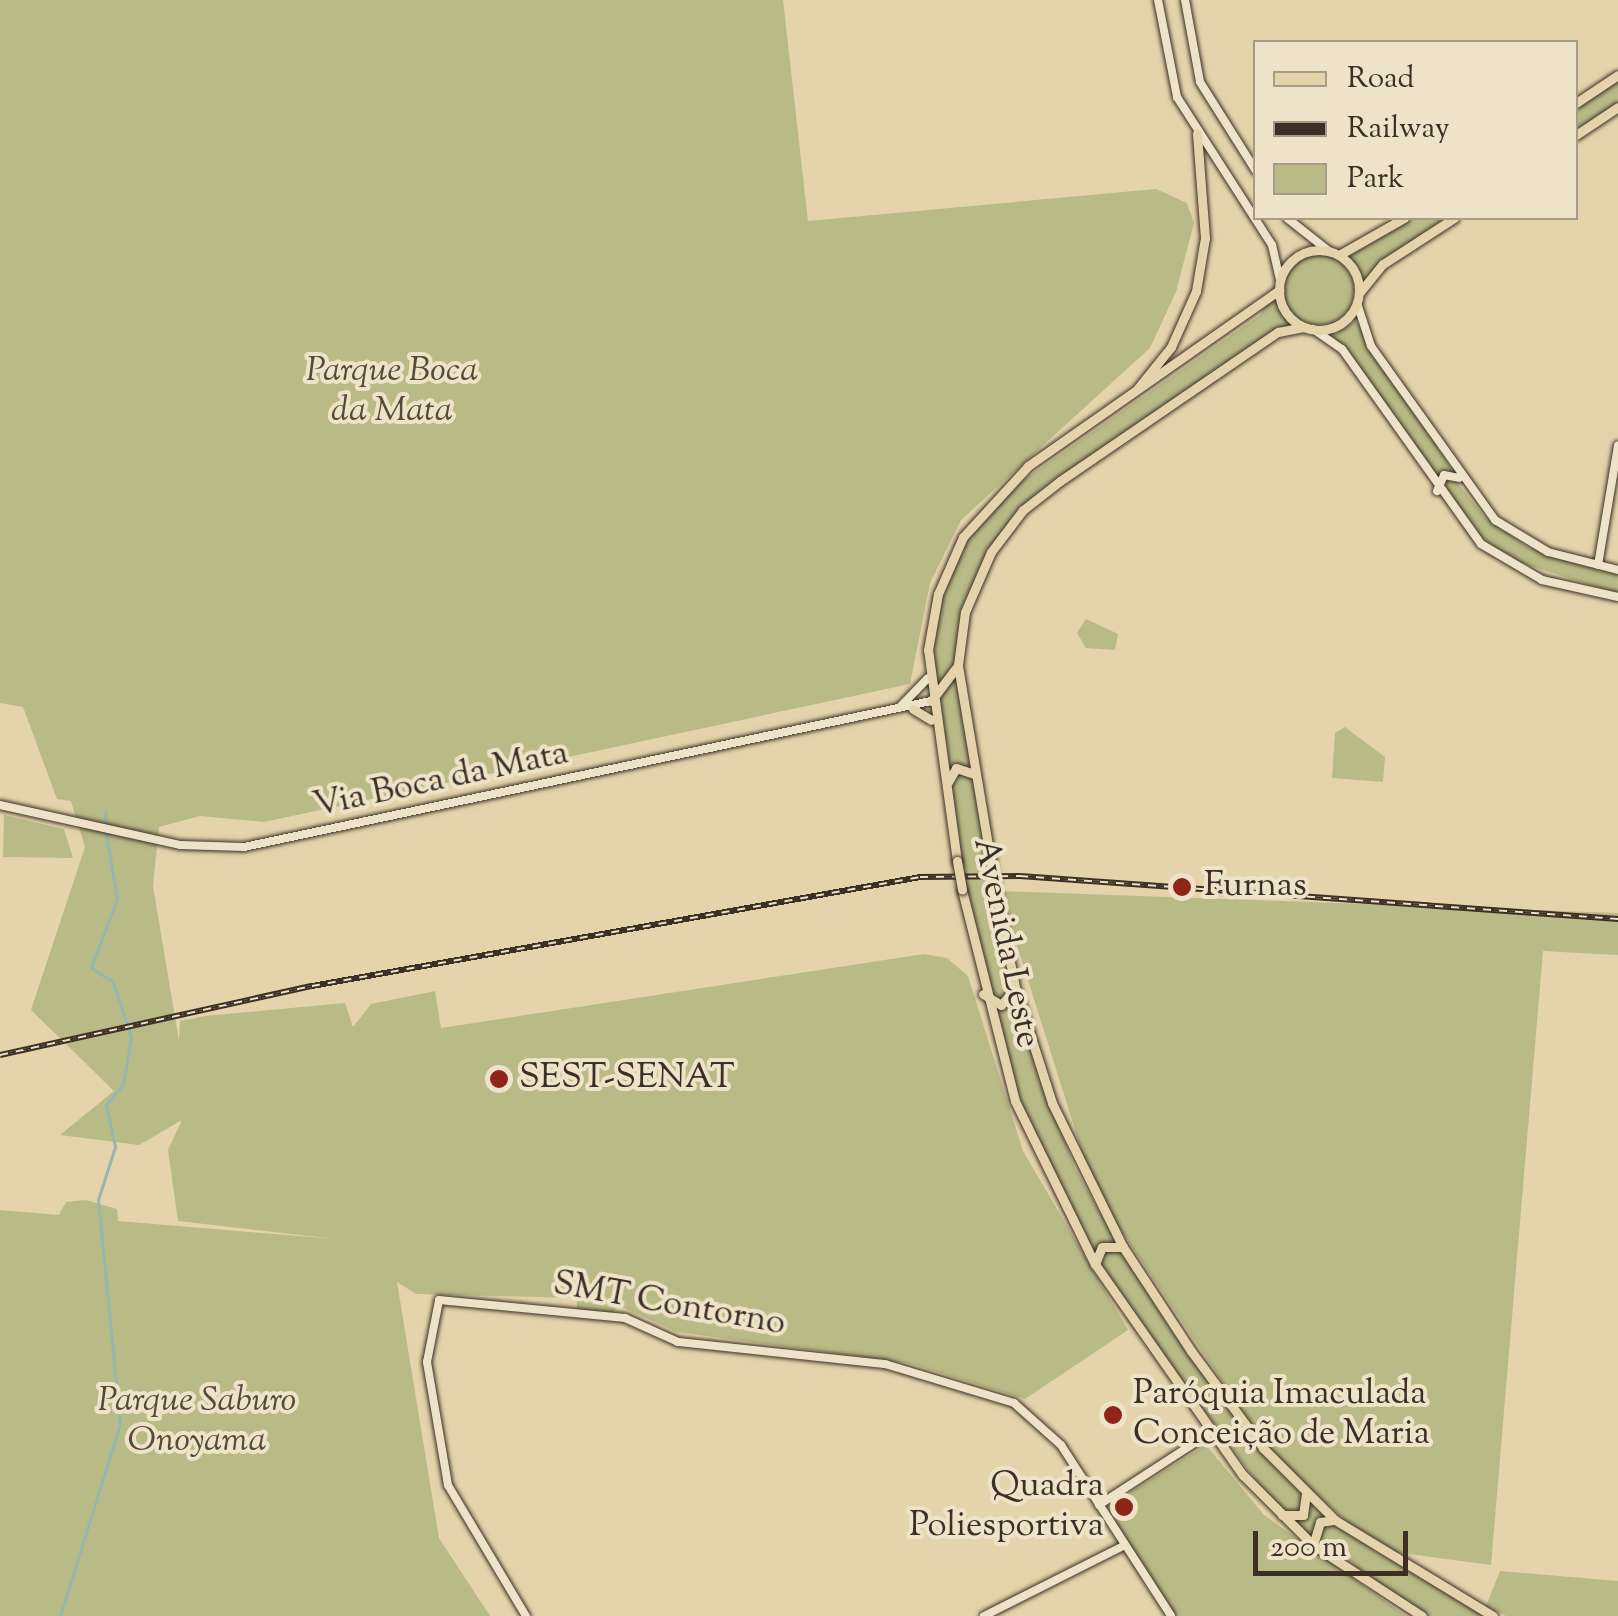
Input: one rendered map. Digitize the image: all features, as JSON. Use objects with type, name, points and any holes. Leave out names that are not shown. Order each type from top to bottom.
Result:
[{"type":"main road","points":[[1578,102],[1618,74]]},
{"type":"main road","points":[[1578,134],[1618,107]]},
{"type":"main road","points":[[1133,394],[1170,346],[1196,291],[1205,238],[1197,133]]},
{"type":"main road","points":[[1400,220],[1334,254],[1295,258],[1280,286],[1289,316],[1308,328],[1340,324],[1383,264],[1451,220]]},
{"type":"main road","points":[[1334,254],[1352,268],[1358,299]]},
{"type":"main road","name":"Avenida Leste","points":[[1280,286],[1028,466],[982,510],[938,594],[928,678],[982,993],[1026,1130],[1095,1264],[1210,1434],[1280,1514],[1313,1546],[1422,1616]]},
{"type":"main road","name":"Avenida Leste","points":[[1308,328],[1278,332],[1023,510],[970,596],[958,664],[974,774],[1015,987],[1052,1103],[1123,1247],[1228,1403],[1306,1493],[1335,1520],[1493,1616]]},
{"type":"main road","points":[[931,701],[958,664]]},
{"type":"main road","points":[[913,709],[934,724]]},
{"type":"main road","points":[[947,800],[950,771],[974,774]]},
{"type":"main road","points":[[982,993],[1002,1005],[1015,987]]},
{"type":"main road","points":[[1095,1264],[1102,1247],[1123,1247]]},
{"type":"main road","points":[[1280,1514],[1300,1518],[1306,1493]]},
{"type":"main road","points":[[1313,1546],[1320,1522],[1335,1520]]},
{"type":"street","points":[[1158,0],[1165,59],[1197,133],[1253,215]]},
{"type":"street","points":[[1185,0],[1200,82],[1253,166]]},
{"type":"street","points":[[1256,220],[1265,233],[1280,286]]},
{"type":"street","points":[[1290,220],[1334,254]]},
{"type":"street","points":[[1358,299],[1372,346],[1462,480],[1524,540],[1618,570]]},
{"type":"street","points":[[1308,328],[1342,349],[1437,491],[1501,559],[1542,580],[1618,597]]},
{"type":"street","points":[[1598,565],[1618,446]]},
{"type":"street","points":[[1437,491],[1444,475],[1462,480]]},
{"type":"street","name":"Via Boca da Mata","points":[[892,711],[914,701],[928,678]]},
{"type":"street","name":"Via Boca da Mata","points":[[0,806],[150,839],[244,847],[299,839],[913,709],[931,701]]},
{"type":"street","name":"SMT Contorno","points":[[526,1616],[448,1484],[428,1362],[435,1302],[625,1318],[678,1342],[885,1364],[930,1382],[994,1394],[1031,1414],[1100,1505]]},
{"type":"street","points":[[1171,1616],[1100,1505],[1210,1434]]},
{"type":"street","points":[[984,1616],[1125,1545]]},
{"type":"green space","name":"Parque Boca da Mata","points":[[0,0],[783,0],[808,221],[1156,189],[1187,203],[1194,223],[1176,292],[1150,348],[961,520],[930,583],[910,684],[264,822],[200,816],[159,827],[153,886],[179,1041],[180,1021],[345,1003],[353,1027],[371,1004],[435,991],[441,1028],[924,954],[947,958],[968,976],[1023,1151],[1128,1330],[1025,1399],[908,1363],[677,1332],[617,1305],[614,1313],[577,1309],[577,1298],[416,1294],[397,1282],[439,1538],[490,1616],[0,1616],[0,1210],[59,1215],[66,1202],[86,1200],[117,1209],[118,1221],[335,1239],[178,1221],[168,1150],[182,1120],[139,1145],[60,1135],[114,1091],[31,1010],[85,847],[71,801],[57,799],[23,707],[0,703]]},
{"type":"green space","points":[[1618,78],[1618,105],[1578,129],[1578,107]]},
{"type":"green space","points":[[1405,220],[1444,220],[1363,278],[1346,255]]},
{"type":"green space","points":[[1319,255],[1333,257],[1344,265],[1352,276],[1352,304],[1344,315],[1333,323],[1319,325],[1305,323],[1294,315],[1286,304],[1284,290],[1286,276],[1294,265],[1305,257]]},
{"type":"green space","points":[[1276,289],[1294,327],[1060,481],[1003,531],[966,613],[960,665],[1034,1063],[1075,1168],[1121,1251],[1229,1410],[1303,1495],[1376,1552],[1494,1616],[1427,1616],[1281,1514],[1095,1263],[1030,1127],[982,993],[933,724],[927,650],[932,614],[962,537],[981,510],[1260,315]]},
{"type":"green space","points":[[1356,321],[1454,473],[1435,483],[1333,336]]},
{"type":"green space","points":[[1443,480],[1456,481],[1485,517],[1527,547],[1618,573],[1618,594],[1509,559],[1468,527]]},
{"type":"green space","points":[[1086,619],[1118,634],[1115,650],[1086,648],[1077,633]]},
{"type":"green space","points":[[1345,727],[1385,757],[1383,782],[1332,778],[1335,733]]},
{"type":"green space","points":[[4,815],[64,829],[73,858],[3,857]]},
{"type":"green space","points":[[1000,891],[1618,913],[1618,955],[1543,951],[1491,1565],[1379,1550],[1271,1454],[1094,1190]]},
{"type":"green space","points":[[1206,1445],[1264,1515],[1406,1616],[1171,1616],[1107,1507]]},
{"type":"green space","points":[[1500,1571],[1618,1581],[1618,1616],[1506,1616],[1486,1606]]},
{"type":"waterway","points":[[106,812],[106,825]]},
{"type":"waterway","points":[[60,1616],[120,1424],[98,1200],[115,1147],[106,1105],[123,1085],[131,1037],[113,982],[91,968],[117,899],[106,833]]},
{"type":"railway","points":[[0,1055],[312,986],[920,877],[1020,876],[1618,919]]},
{"type":"place","name":"Furnas","points":[[1182,887]]},
{"type":"place","name":"SEST-SENAT","points":[[499,1079]]},
{"type":"place","name":"Paróquia Imaculada Conceição de Maria","points":[[1113,1415]]},
{"type":"place","name":"Quadra Poliesportiva","points":[[1124,1507]]},
{"type":"park label","name":"Parque Saburo Onoyama","points":[[197,1422]]}]
